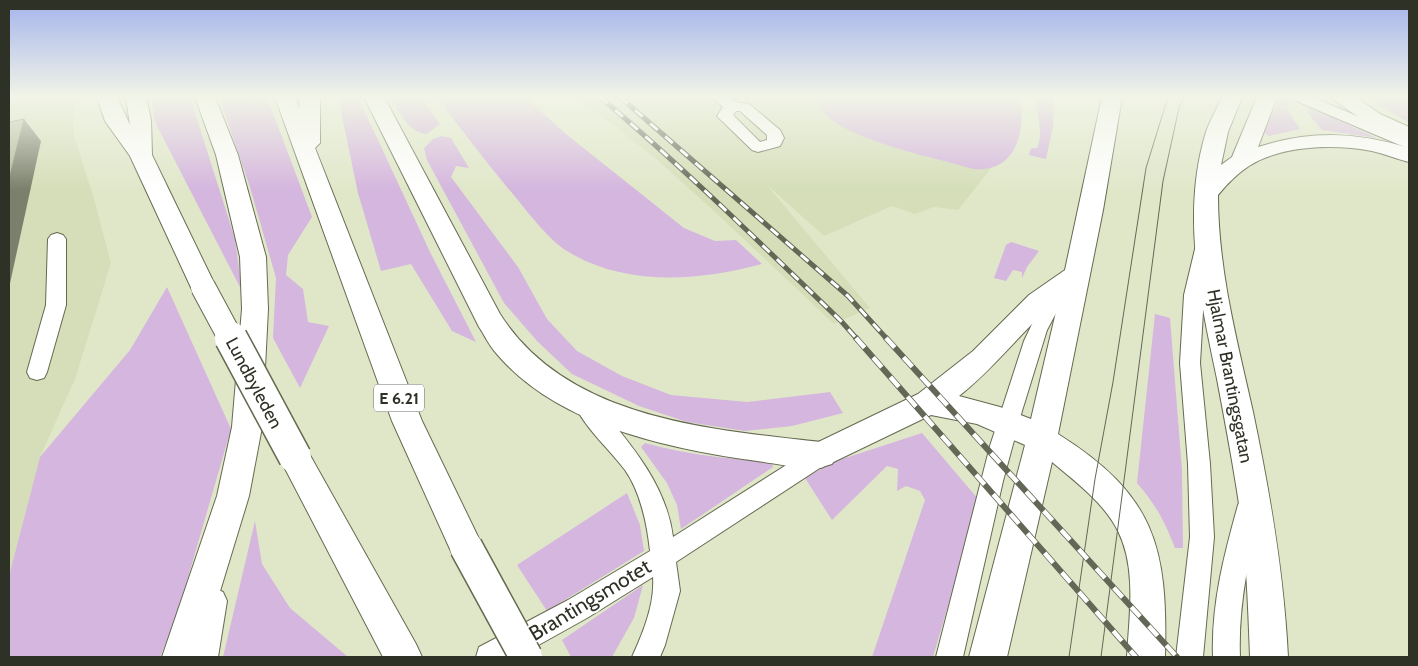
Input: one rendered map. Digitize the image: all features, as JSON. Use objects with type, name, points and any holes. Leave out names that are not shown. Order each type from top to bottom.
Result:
[{"type":"main road","points":[[121,128],[142,155]]},
{"type":"main road","name":"Lundbyleden","points":[[140,128],[142,155],[203,287],[403,657]]},
{"type":"main road","points":[[181,657],[233,496],[247,427],[250,395],[255,309],[253,257],[227,155],[217,128]]},
{"type":"main road","name":"E 6.21","points":[[297,128],[407,421],[466,547],[526,657]]},
{"type":"main road","points":[[308,155],[309,128]]},
{"type":"main road","points":[[390,128],[489,320],[506,347],[535,372],[586,406],[675,433],[716,442],[821,455],[928,403],[981,360],[1039,300],[1059,283],[1077,275]]},
{"type":"main road","points":[[988,657],[1042,438],[1106,128]]},
{"type":"main road","name":"Hjalmar Brantingsgatan","points":[[1219,128],[1213,148],[1208,192],[1207,238],[1213,302],[1254,493],[1263,553],[1270,657]]},
{"type":"main road","points":[[1242,160],[1255,128]]},
{"type":"main road","points":[[1394,128],[1409,135]]},
{"type":"main road","points":[[1208,192],[1224,174],[1242,160],[1293,143],[1317,139],[1367,144],[1409,155]]},
{"type":"main road","points":[[928,403],[970,409],[1007,421],[1042,438],[1072,459],[1120,505],[1137,535],[1146,570],[1148,607],[1146,657]]},
{"type":"lane","points":[[1372,128],[1409,144]]},
{"type":"lane","points":[[1189,657],[1202,537],[1199,464],[1190,363],[1194,295],[1207,238]]},
{"type":"lane","points":[[37,372],[56,305],[58,240]]},
{"type":"lane","points":[[949,657],[1007,421],[1035,332],[1046,311],[1077,275]]},
{"type":"lane","name":"Brantingsmotet","points":[[586,406],[634,465],[652,502],[660,530],[667,591],[652,645],[646,657]]},
{"type":"lane","name":"Brantingsmotet","points":[[489,657],[528,638],[664,556],[792,471],[821,455]]},
{"type":"lane","points":[[1226,657],[1225,639],[1236,553],[1254,493]]},
{"type":"lane","points":[[204,657],[233,496]]},
{"type":"shaded area","points":[[9,128],[73,128],[111,263],[75,379],[40,457],[9,576]]},
{"type":"shaded area","points":[[158,128],[200,128],[235,239],[242,291]]},
{"type":"shaded area","points":[[230,128],[279,128],[312,217],[288,255],[286,275],[303,289],[308,322],[329,326],[300,388],[273,338],[276,278],[250,187]]},
{"type":"shaded area","points":[[344,128],[372,128],[430,252],[476,342],[452,331],[411,264],[381,271],[358,193]]},
{"type":"shaded area","points":[[412,128],[435,128],[427,134]]},
{"type":"shaded area","points":[[461,128],[559,128],[684,228],[715,241],[736,240],[762,264],[713,274],[663,277],[613,271],[589,263],[567,251],[554,241],[540,227]]},
{"type":"shaded area","points":[[617,128],[1005,128],[992,167],[958,210],[934,207],[915,214],[892,206],[824,236],[766,184],[870,308],[834,324],[655,158]]},
{"type":"shaded area","points":[[845,128],[1020,128],[1015,148],[1008,157],[999,164],[988,168],[973,169],[895,148]]},
{"type":"shaded area","points":[[1039,128],[1053,128],[1046,159],[1029,155],[1031,148],[1037,148],[1040,136]]},
{"type":"shaded area","points":[[1266,128],[1300,129],[1269,136],[1264,133]]},
{"type":"shaded area","points":[[1320,128],[1356,128],[1377,138],[1322,130]]},
{"type":"shaded area","points":[[442,136],[451,138],[469,168],[456,166],[451,177],[518,267],[547,319],[577,351],[622,376],[671,395],[747,402],[830,392],[843,413],[792,426],[745,431],[687,422],[639,406],[572,374],[537,341],[504,303],[427,160],[424,148],[433,139]]},
{"type":"shaded area","points":[[1011,242],[1039,251],[1027,267],[1022,278],[1022,272],[1013,270],[1006,281],[994,278],[1006,245]]},
{"type":"shaded area","points":[[167,287],[231,429],[176,619],[160,657],[9,657],[9,576],[40,457],[130,350]]},
{"type":"shaded area","points":[[1155,314],[1170,318],[1182,470],[1183,548],[1175,548],[1159,514],[1137,483]]},
{"type":"shaded area","points":[[922,433],[979,500],[933,657],[872,657],[925,500],[920,491],[906,486],[897,491],[898,469],[887,466],[832,520],[805,478],[833,462]]},
{"type":"shaded area","points":[[645,443],[708,456],[771,461],[773,467],[681,529],[677,505],[667,483],[641,447]]},
{"type":"shaded area","points":[[627,493],[640,525],[644,551],[547,611],[517,565]]},
{"type":"shaded area","points":[[255,521],[262,564],[290,608],[348,657],[223,657]]},
{"type":"shaded area","points":[[643,585],[634,618],[612,657],[571,657],[562,640]]},
{"type":"building","points":[[9,128],[22,128],[9,180]]},
{"type":"tram line","points":[[1069,657],[1095,479],[1113,382],[1146,168],[1158,128]]},
{"type":"tram line","points":[[1101,657],[1163,181],[1175,128]]},
{"type":"railway","points":[[636,128],[722,207],[841,321],[857,339]]},
{"type":"railway","points":[[656,128],[848,296],[887,339]]},
{"type":"railway","points":[[856,338],[1136,657]]},
{"type":"railway","points":[[886,338],[1177,657]]}]
